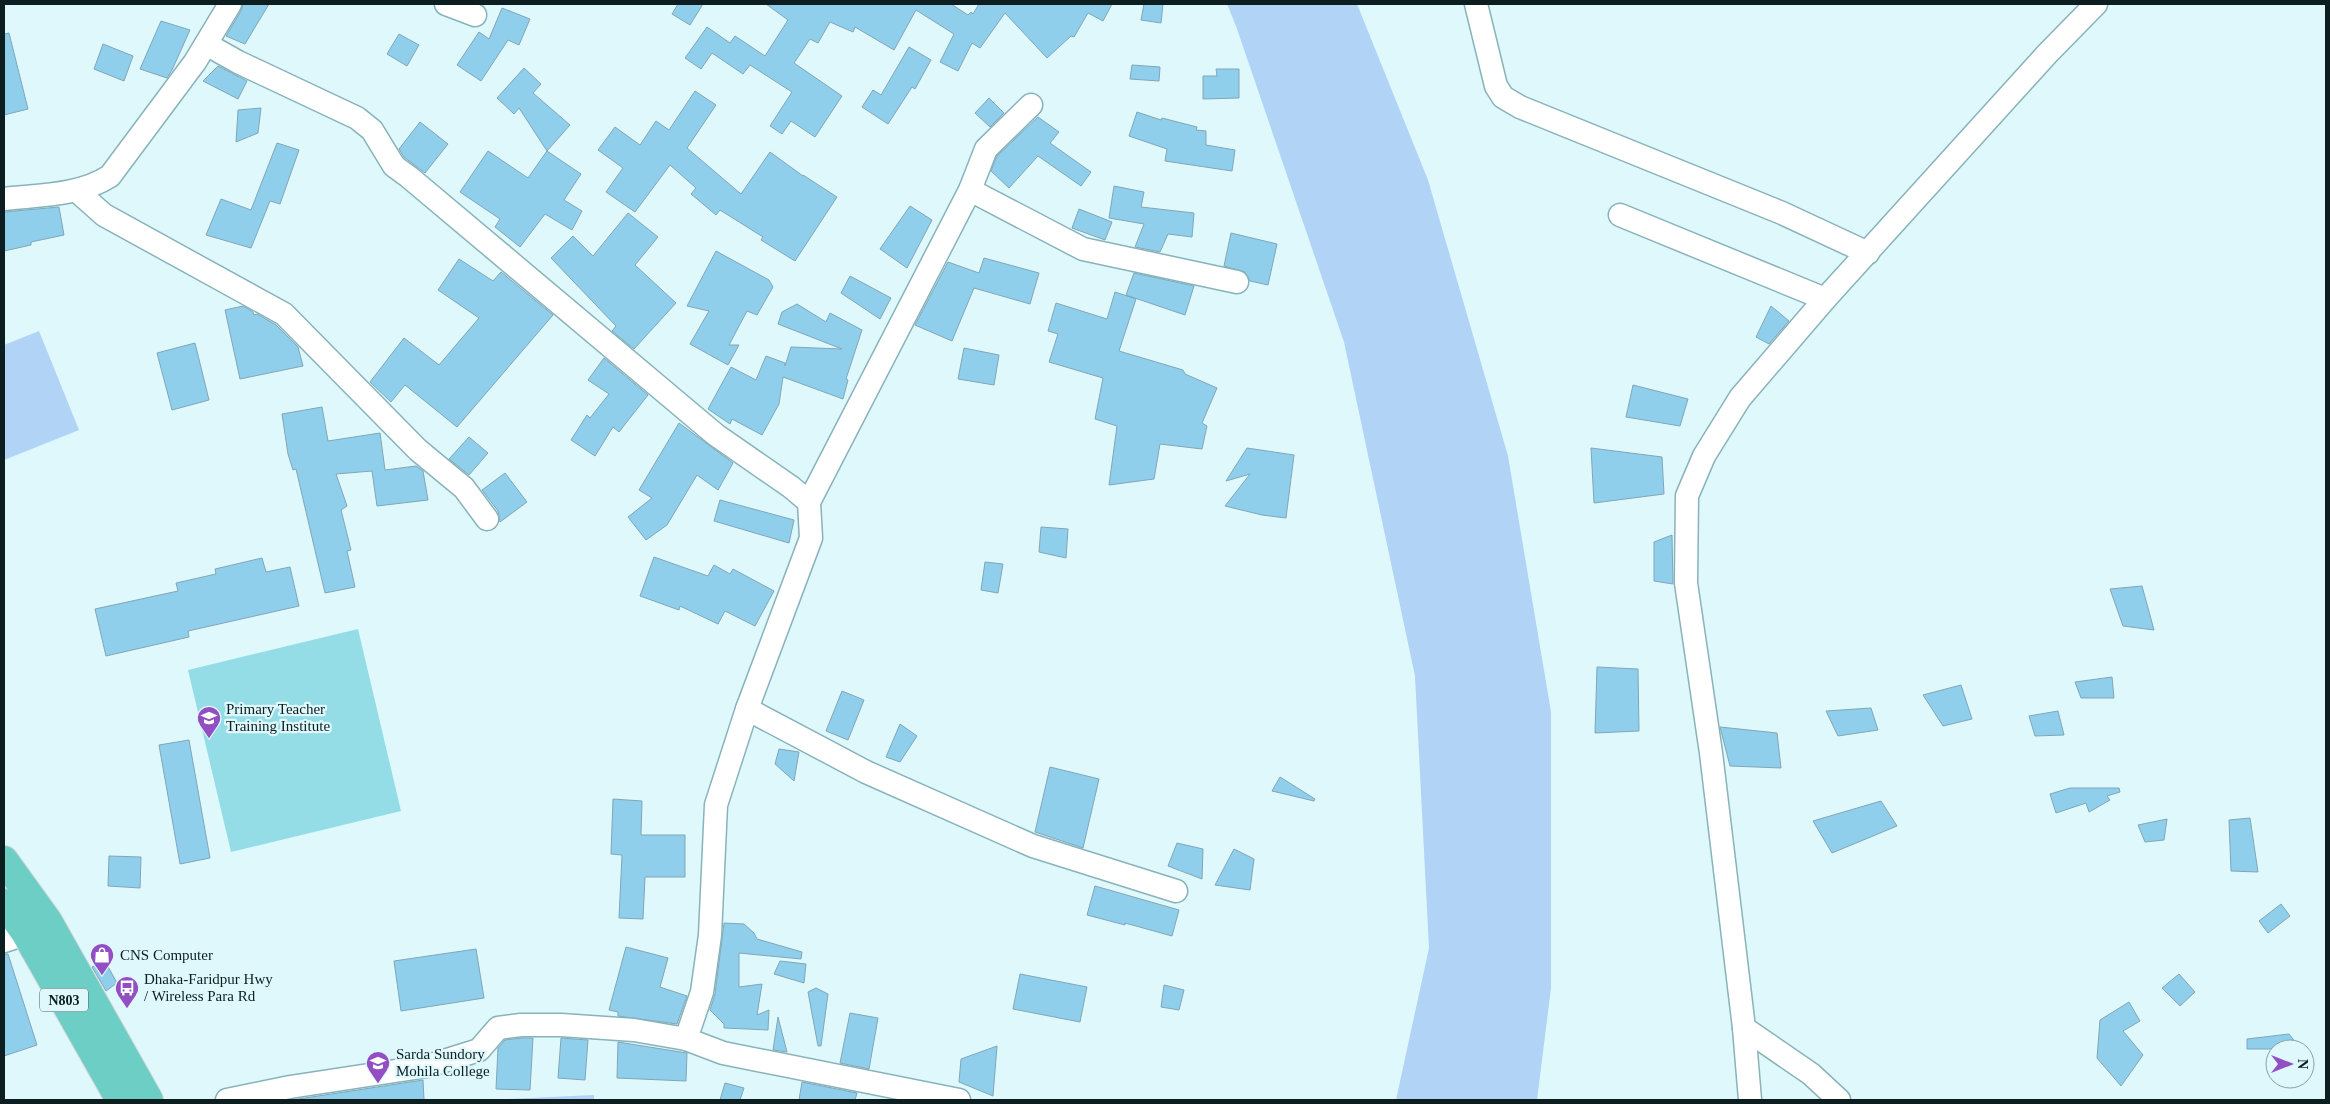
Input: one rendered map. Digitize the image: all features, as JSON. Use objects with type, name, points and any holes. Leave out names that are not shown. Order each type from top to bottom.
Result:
[{"type":"highway","name":"N803","points":[[4,860],[26,932],[120,1100]]},
{"type":"highway","name":"N803","points":[[4,903],[149,1100]]},
{"type":"street","points":[[4,199],[77,191],[96,185],[110,176],[195,62],[230,4]]},
{"type":"street","points":[[446,4],[475,15]]},
{"type":"street","points":[[1476,4],[1496,86],[1503,97],[1520,107],[1782,213],[1868,253]]},
{"type":"street","points":[[1750,1100],[1744,1028],[1711,752],[1686,582],[1687,496],[1704,456],[1740,398],[1825,299],[2047,54],[2096,4]]},
{"type":"street","points":[[206,44],[238,62],[357,118],[372,130],[394,166],[716,435],[791,487],[809,502]]},
{"type":"street","points":[[686,1039],[702,992],[710,935],[716,805],[747,709],[811,538],[809,502],[970,190],[986,149],[1031,105]]},
{"type":"street","points":[[970,190],[1083,248],[1237,282]]},
{"type":"street","points":[[77,191],[104,215],[284,314],[418,450],[464,488],[487,519]]},
{"type":"street","points":[[1620,215],[1825,299]]},
{"type":"street","points":[[747,709],[866,772],[1033,846],[1176,891]]},
{"type":"street","points":[[227,1100],[290,1087],[428,1066],[479,1050],[498,1028],[561,1025],[634,1030],[686,1039],[723,1053],[959,1100]]},
{"type":"street","points":[[1744,1028],[1811,1074],[1839,1100]]},
{"type":"shaded area","points":[[1227,4],[1357,4],[1428,180],[1508,456],[1551,712],[1551,988],[1537,1100],[1396,1100],[1429,948],[1415,676],[1344,342]]},
{"type":"shaded area","points":[[39,331],[79,430],[4,460],[4,345]]},
{"type":"shaded area","points":[[358,629],[401,811],[231,852],[188,670]]},
{"type":"shaded area","points":[[594,1095],[594,1100],[487,1100]]},
{"type":"building","points":[[243,4],[269,4],[245,44],[226,36],[241,11]]},
{"type":"building","points":[[678,4],[703,4],[690,25],[672,14]]},
{"type":"building","points":[[766,4],[951,4],[968,15],[971,12],[973,14],[979,4],[1112,4],[1103,21],[1088,13],[1074,37],[1071,36],[1047,58],[1005,13],[980,48],[972,43],[958,71],[940,62],[954,34],[916,10],[894,50],[855,27],[853,32],[830,22],[818,43],[810,39],[794,63],[842,96],[815,137],[791,121],[782,134],[770,126],[792,92],[750,65],[743,74],[712,53],[701,69],[685,58],[707,27],[730,43],[735,36],[765,56],[788,20]]},
{"type":"building","points":[[1144,4],[1163,4],[1161,23],[1141,20]]},
{"type":"building","points":[[502,8],[530,19],[519,45],[508,40],[481,81],[457,65],[479,32],[489,39]]},
{"type":"building","points":[[161,21],[190,30],[167,78],[140,69]]},
{"type":"building","points":[[9,33],[28,109],[4,115],[4,34]]},
{"type":"building","points":[[399,34],[419,45],[407,66],[387,54]]},
{"type":"building","points":[[103,44],[133,56],[124,81],[94,69]]},
{"type":"building","points":[[909,47],[931,60],[915,89],[912,87],[888,124],[862,107],[873,90],[881,95]]},
{"type":"building","points":[[1132,65],[1160,67],[1159,81],[1130,79]]},
{"type":"building","points":[[218,66],[247,81],[238,99],[203,81]]},
{"type":"building","points":[[524,68],[541,84],[533,93],[570,125],[547,151],[519,108],[514,114],[497,98]]},
{"type":"building","points":[[1216,69],[1239,69],[1239,98],[1203,99],[1203,76],[1217,76]]},
{"type":"building","points":[[695,91],[716,105],[687,148],[741,194],[770,152],[803,176],[837,197],[795,261],[761,240],[763,237],[720,210],[716,215],[691,194],[696,188],[670,165],[635,212],[606,192],[623,168],[598,150],[615,127],[640,145],[656,121],[669,130]]},
{"type":"building","points":[[989,98],[1004,113],[990,127],[975,113]]},
{"type":"building","points":[[261,108],[258,133],[236,142],[238,110]]},
{"type":"building","points":[[1137,112],[1161,120],[1162,118],[1197,127],[1196,130],[1206,131],[1206,145],[1235,150],[1232,171],[1165,161],[1167,149],[1129,136]]},
{"type":"building","points":[[1038,117],[1059,132],[1050,143],[1091,172],[1081,186],[1038,156],[1009,188],[991,171],[997,156]]},
{"type":"building","points":[[420,122],[448,144],[425,173],[404,157],[399,149]]},
{"type":"building","points":[[277,143],[299,150],[280,204],[270,201],[251,248],[206,235],[221,199],[251,210]]},
{"type":"building","points":[[488,151],[528,178],[547,151],[581,174],[564,200],[582,211],[572,230],[545,214],[520,247],[495,227],[500,219],[460,192]]},
{"type":"building","points":[[1114,186],[1144,192],[1141,207],[1194,213],[1192,237],[1168,234],[1160,252],[1135,247],[1144,224],[1109,218]]},
{"type":"building","points":[[910,206],[932,220],[907,268],[880,249]]},
{"type":"building","points":[[59,207],[64,235],[31,242],[31,245],[4,251],[4,212]]},
{"type":"building","points":[[1079,209],[1112,222],[1105,240],[1072,228]]},
{"type":"building","points":[[628,213],[658,237],[635,265],[676,303],[634,349],[612,331],[616,326],[551,258],[573,236],[593,256]]},
{"type":"building","points":[[1231,233],[1277,244],[1268,285],[1250,281],[1245,272],[1224,266]]},
{"type":"building","points":[[716,251],[769,280],[773,287],[757,315],[747,311],[729,345],[739,345],[728,365],[690,344],[709,311],[687,306]]},
{"type":"building","points":[[984,258],[1039,273],[1030,304],[974,288],[952,341],[915,325],[948,262],[979,273]]},
{"type":"building","points":[[459,259],[493,281],[501,272],[553,315],[457,427],[405,385],[391,402],[370,382],[404,338],[439,365],[479,318],[438,290]]},
{"type":"building","points":[[1134,273],[1194,286],[1185,315],[1126,295]]},
{"type":"building","points":[[850,276],[891,298],[880,319],[841,293]]},
{"type":"building","points":[[1115,292],[1136,299],[1119,351],[1183,370],[1185,374],[1217,388],[1202,423],[1207,426],[1202,449],[1160,444],[1154,479],[1109,485],[1117,426],[1095,419],[1103,378],[1049,362],[1058,334],[1048,331],[1056,303],[1107,319]]},
{"type":"building","points":[[797,304],[826,322],[830,313],[862,330],[846,379],[848,380],[843,399],[783,377],[779,404],[762,435],[732,419],[730,424],[708,409],[731,367],[756,380],[766,356],[785,363],[785,366],[791,347],[842,349],[778,324],[782,312]]},
{"type":"building","points":[[243,306],[253,312],[254,315],[257,314],[276,325],[298,347],[303,366],[240,379],[225,310]]},
{"type":"building","points":[[1771,306],[1789,321],[1769,344],[1756,337]]},
{"type":"building","points":[[195,343],[209,400],[172,410],[157,353]]},
{"type":"building","points":[[964,348],[999,355],[994,385],[958,379]]},
{"type":"building","points":[[604,358],[648,395],[619,432],[613,427],[595,456],[571,440],[587,415],[590,418],[609,394],[588,380]]},
{"type":"building","points":[[1633,385],[1688,399],[1680,426],[1626,417]]},
{"type":"building","points":[[322,407],[328,441],[380,433],[385,470],[416,466],[423,471],[428,500],[377,506],[372,471],[336,474],[347,506],[341,510],[351,550],[347,551],[355,587],[325,593],[296,469],[293,470],[288,454],[282,414]]},
{"type":"building","points":[[679,423],[733,463],[718,490],[697,475],[667,525],[646,540],[628,517],[652,498],[639,490]]},
{"type":"building","points":[[469,437],[488,453],[469,475],[449,459]]},
{"type":"building","points":[[1247,448],[1294,455],[1286,518],[1262,515],[1225,506],[1250,474],[1226,481]]},
{"type":"building","points":[[1591,448],[1662,457],[1664,494],[1594,503]]},
{"type":"building","points":[[505,473],[527,502],[500,522],[498,511],[482,490]]},
{"type":"building","points":[[720,500],[794,520],[789,543],[714,521]]},
{"type":"building","points":[[1041,527],[1068,529],[1066,558],[1039,552]]},
{"type":"building","points":[[1672,535],[1673,584],[1654,581],[1654,542]]},
{"type":"building","points":[[654,557],[708,576],[714,565],[730,574],[733,569],[774,591],[755,626],[725,611],[718,624],[680,606],[679,610],[640,596]]},
{"type":"building","points":[[262,558],[266,572],[290,567],[299,606],[188,631],[189,637],[106,656],[95,609],[178,591],[176,583],[216,574],[215,569]]},
{"type":"building","points":[[985,562],[1003,564],[998,593],[981,590]]},
{"type":"building","points":[[2142,586],[2154,630],[2123,626],[2110,589]]},
{"type":"building","points":[[1597,667],[1638,669],[1639,731],[1595,733]]},
{"type":"building","points":[[2112,677],[2114,698],[2081,698],[2075,682]]},
{"type":"building","points":[[1961,685],[1972,719],[1943,726],[1923,695]]},
{"type":"building","points":[[842,691],[864,700],[848,740],[826,731]]},
{"type":"building","points":[[1871,708],[1878,730],[1838,736],[1826,711]]},
{"type":"building","points":[[2058,711],[2064,735],[2035,736],[2029,716]]},
{"type":"building","points":[[900,724],[917,736],[900,762],[886,757]]},
{"type":"building","points":[[1720,727],[1777,733],[1781,768],[1730,766]]},
{"type":"building","points":[[189,740],[210,858],[180,864],[159,745]]},
{"type":"building","points":[[779,749],[799,752],[794,781],[775,764]]},
{"type":"building","points":[[1050,767],[1099,779],[1083,848],[1035,832]]},
{"type":"building","points":[[1280,777],[1315,799],[1314,801],[1272,791]]},
{"type":"building","points":[[2070,788],[2119,788],[2120,792],[2107,796],[2110,800],[2089,812],[2086,803],[2056,813],[2050,794]]},
{"type":"building","points":[[613,799],[642,801],[641,835],[685,835],[685,877],[645,877],[643,919],[619,918],[622,855],[611,854]]},
{"type":"building","points":[[1881,801],[1897,826],[1832,853],[1813,821]]},
{"type":"building","points":[[2250,818],[2258,872],[2231,871],[2229,820]]},
{"type":"building","points":[[2167,819],[2164,840],[2145,842],[2138,825]]},
{"type":"building","points":[[1177,843],[1203,849],[1202,879],[1168,866]]},
{"type":"building","points":[[1234,849],[1254,859],[1250,890],[1215,885]]},
{"type":"building","points":[[109,856],[141,857],[140,888],[108,886]]},
{"type":"building","points":[[1095,886],[1179,910],[1172,936],[1087,915]]},
{"type":"building","points":[[2281,904],[2290,916],[2268,933],[2259,921]]},
{"type":"building","points":[[724,923],[744,924],[754,933],[757,939],[802,952],[801,959],[739,953],[739,987],[762,984],[757,1015],[769,1010],[768,1030],[724,1028],[724,1024],[710,1010],[715,994]]},
{"type":"building","points":[[626,947],[668,958],[660,987],[687,996],[677,1024],[618,1016],[618,1012],[609,1010]]},
{"type":"building","points":[[476,949],[484,998],[401,1011],[394,961]]},
{"type":"building","points":[[4,954],[8,954],[37,1045],[4,1056]]},
{"type":"building","name":"CNS Computer","points":[[105,961],[117,983],[106,991],[92,967]]},
{"type":"building","points":[[780,961],[806,964],[804,983],[774,974]]},
{"type":"building","points":[[1020,974],[1087,987],[1080,1022],[1013,1009]]},
{"type":"building","points":[[2179,974],[2195,992],[2180,1006],[2162,988]]},
{"type":"building","points":[[1164,985],[1184,990],[1179,1010],[1161,1007]]},
{"type":"building","points":[[816,988],[828,994],[821,1046],[818,1046],[808,992]]},
{"type":"building","points":[[2129,1002],[2140,1021],[2123,1031],[2143,1055],[2121,1086],[2097,1058],[2100,1020]]},
{"type":"building","points":[[850,1013],[878,1018],[869,1069],[840,1063]]},
{"type":"building","points":[[778,1017],[787,1052],[773,1050]]},
{"type":"building","points":[[2289,1034],[2293,1039],[2265,1039],[2265,1049],[2247,1049],[2247,1039]]},
{"type":"building","points":[[533,1038],[530,1090],[496,1089],[498,1048],[505,1040]]},
{"type":"building","points":[[561,1038],[588,1040],[585,1080],[558,1078]]},
{"type":"building","points":[[618,1042],[687,1053],[686,1081],[617,1078]]},
{"type":"building","points":[[997,1046],[993,1096],[959,1082],[961,1059]]},
{"type":"building","points":[[423,1080],[424,1100],[292,1100]]},
{"type":"building","points":[[802,1082],[857,1093],[855,1100],[799,1100]]},
{"type":"building","points":[[725,1083],[744,1088],[740,1100],[720,1100]]},
{"type":"place","name":"Primary Teacher Training Institute","points":[[209,739]]},
{"type":"place","name":"CNS Computer","points":[[102,976]]},
{"type":"place","name":"Dhaka-Faridpur Hwy / Wireless Para Rd","points":[[127,1009]]},
{"type":"place","name":"Sarda Sundory Mohila College","points":[[378,1084]]}]
